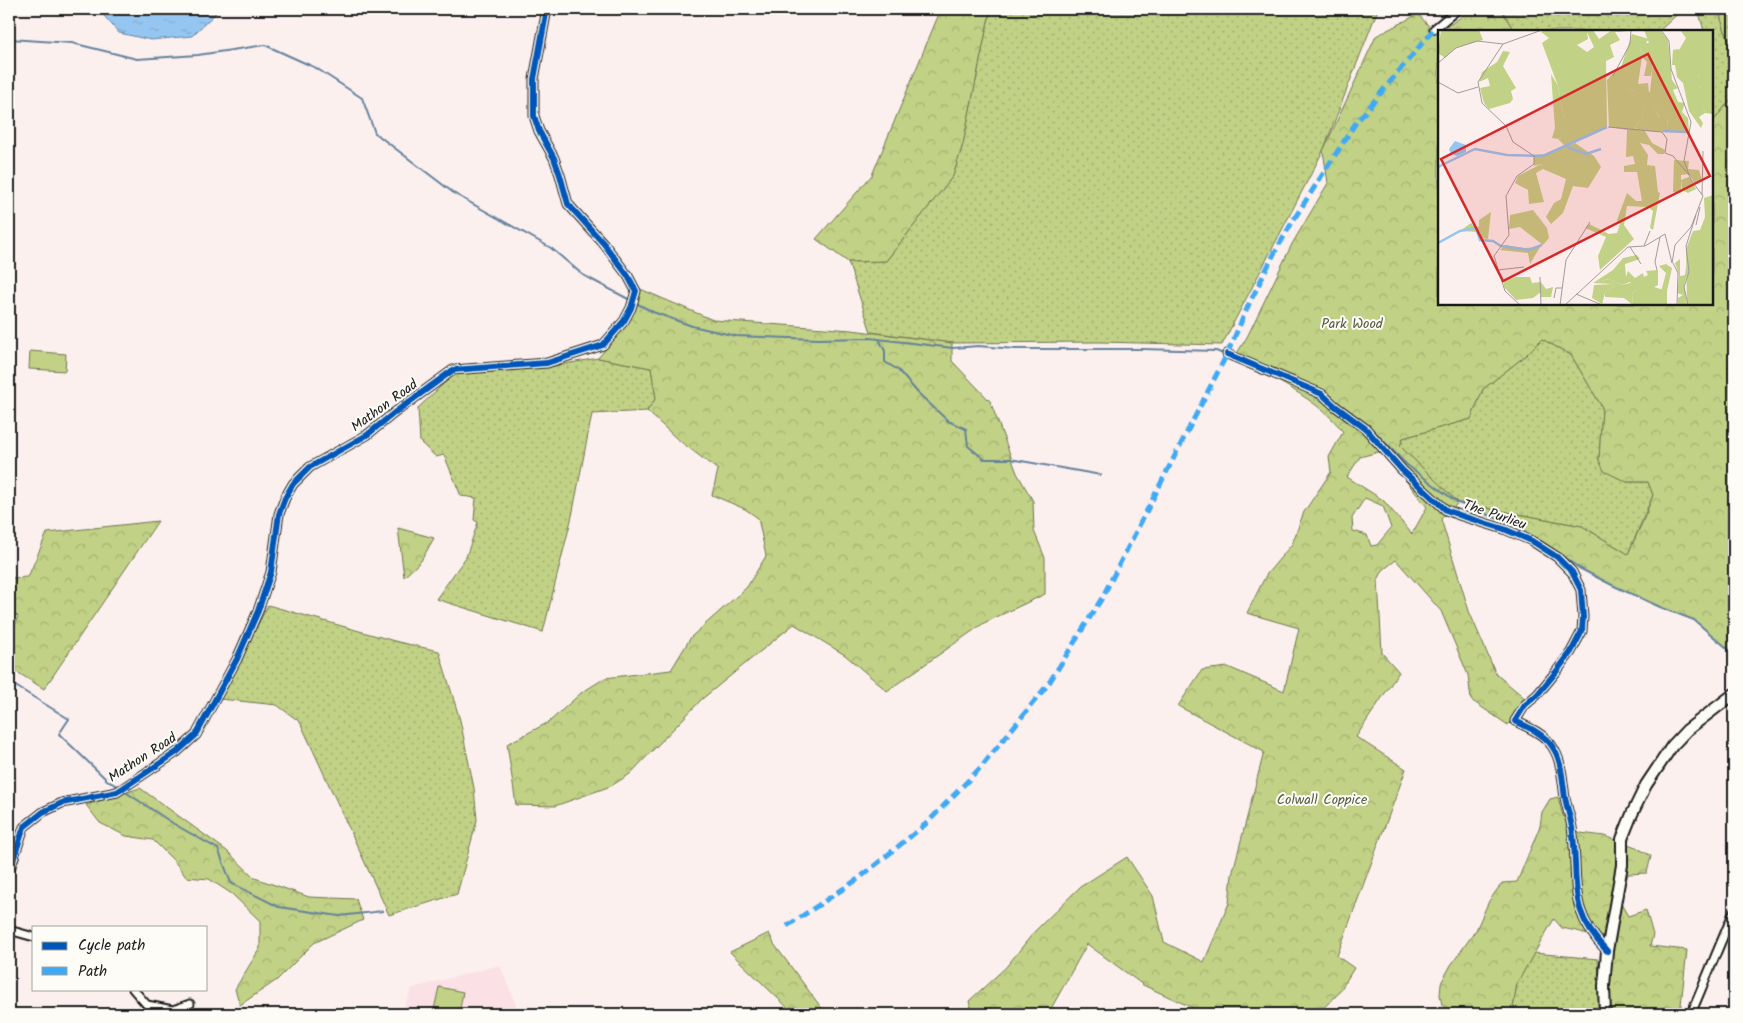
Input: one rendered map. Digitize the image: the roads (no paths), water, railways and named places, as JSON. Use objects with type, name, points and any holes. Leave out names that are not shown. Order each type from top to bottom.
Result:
[{"type":"main road","points":[[1606,1014],[1604,986],[1607,951],[1622,865],[1622,838],[1646,785],[1672,746],[1687,730],[1734,694]]},
{"type":"street","name":"Mathon Road","points":[[9,872],[24,827],[43,812],[62,803],[118,792],[177,752],[196,735],[237,659],[258,611],[272,564],[279,514],[283,503],[293,484],[310,467],[368,435],[394,413],[453,370],[547,363],[603,345],[624,321],[631,308],[636,291],[628,276],[604,244],[568,204],[557,167],[539,131],[534,116],[534,79],[547,9]]},
{"type":"street","points":[[1434,29],[1458,9]]},
{"type":"street","name":"The Purlieu","points":[[1227,354],[1322,394],[1366,429],[1402,470],[1446,510],[1504,528],[1532,540],[1557,557],[1572,572],[1581,590],[1582,631],[1571,652],[1537,695],[1525,705],[1515,721],[1541,735],[1552,746],[1562,770],[1564,792],[1573,834],[1576,897],[1582,917],[1592,936],[1607,951]]},
{"type":"street","points":[[1691,1014],[1734,911]]},
{"type":"street","points":[[9,930],[32,936]]},
{"type":"street","points":[[134,990],[147,1005],[174,1010],[190,1004]]},
{"type":"water","points":[[98,9],[220,9],[192,36],[151,40],[119,33]]},
{"type":"waterway","points":[[9,39],[72,43],[137,59],[198,55],[265,45],[316,68],[362,98],[375,133],[455,194],[551,248],[583,275],[632,301]]},
{"type":"waterway","points":[[636,303],[653,312],[692,326],[736,336],[818,339],[870,338],[953,348],[978,346],[1015,349],[1216,351],[1226,355]]},
{"type":"waterway","points":[[880,341],[885,351],[885,362],[898,370],[918,393],[948,421],[966,429],[968,446],[984,459],[1010,459],[1101,475]]},
{"type":"waterway","points":[[1301,389],[1327,403]]},
{"type":"waterway","points":[[1360,421],[1369,426],[1407,465],[1458,503],[1516,526],[1579,568],[1660,607],[1694,620],[1734,654]]},
{"type":"waterway","points":[[9,682],[69,719],[59,734],[107,780],[120,788]]},
{"type":"waterway","points":[[124,791],[174,824],[218,849],[231,883],[279,907],[339,916],[383,911]]},
{"type":"park label","name":"Park Wood","points":[[1352,323]]},
{"type":"park label","name":"Colwall Coppice","points":[[1322,799]]}]
